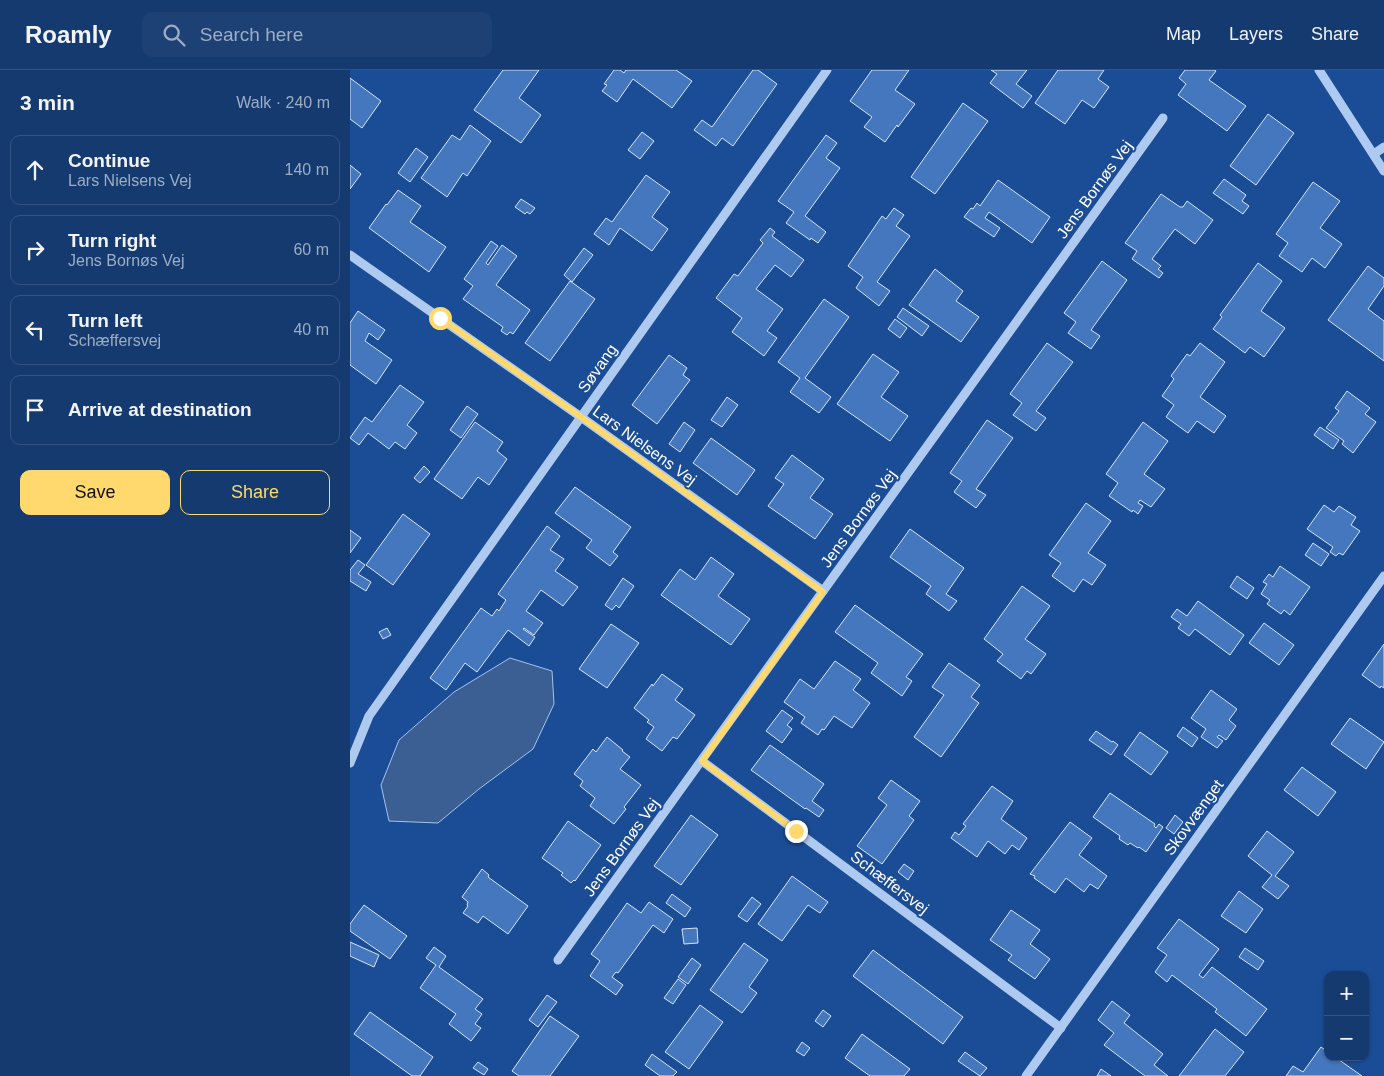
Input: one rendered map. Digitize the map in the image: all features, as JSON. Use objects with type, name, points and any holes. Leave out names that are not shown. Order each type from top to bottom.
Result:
[{"type":"street","name":"Søvang","points":[[350,763],[368,716],[828,70]]},
{"type":"street","points":[[1319,70],[1384,171]]},
{"type":"street","name":"Jens Bornøs Vej","points":[[558,960],[1164,118]]},
{"type":"street","points":[[1374,154],[1384,147]]},
{"type":"street","name":"Lars Nielsens Vej","points":[[350,256],[581,417],[823,592]]},
{"type":"street","name":"Skovvænget","points":[[1026,1076],[1384,576]]},
{"type":"street","name":"Schæffersvej","points":[[702,761],[1061,1028]]},
{"type":"water","points":[[510,658],[552,671],[554,704],[533,749],[479,789],[438,823],[389,821],[381,785],[399,740],[454,692]]},
{"type":"building","points":[[503,70],[539,70],[519,98],[541,115],[521,143],[474,110]]},
{"type":"building","points":[[614,70],[620,70],[624,73],[626,70],[676,70],[692,81],[672,108],[633,79],[617,102],[602,91],[607,85],[604,84]]},
{"type":"building","points":[[753,70],[758,70],[777,84],[733,146],[722,138],[716,146],[694,130],[702,120],[712,127]]},
{"type":"building","points":[[872,70],[909,70],[895,90],[915,104],[885,142],[864,127],[872,117],[850,101]]},
{"type":"building","points":[[991,70],[1027,70],[1016,84],[1032,96],[1023,108],[990,83],[997,74]]},
{"type":"building","points":[[1058,70],[1104,70],[1098,79],[1109,87],[1094,108],[1082,100],[1065,124],[1035,103]]},
{"type":"building","points":[[1185,70],[1216,71],[1209,80],[1246,106],[1227,131],[1178,95],[1186,84],[1179,78]]},
{"type":"building","points":[[350,78],[381,101],[362,128],[350,119]]},
{"type":"building","points":[[963,103],[988,121],[935,194],[911,177]]},
{"type":"building","points":[[1268,114],[1294,133],[1256,185],[1230,166]]},
{"type":"building","points":[[470,125],[491,141],[467,176],[463,173],[447,197],[421,178],[452,135],[460,140]]},
{"type":"building","points":[[642,132],[654,141],[640,159],[628,150]]},
{"type":"building","points":[[826,135],[837,143],[826,158],[840,168],[805,216],[826,232],[818,243],[811,238],[810,240],[786,223],[794,212],[778,201]]},
{"type":"building","points":[[416,148],[428,157],[410,182],[398,173]]},
{"type":"building","points":[[350,165],[361,174],[350,189]]},
{"type":"building","points":[[646,175],[670,192],[652,217],[668,229],[652,251],[620,228],[609,245],[594,234],[606,218],[612,222]]},
{"type":"building","points":[[1224,179],[1246,195],[1242,201],[1249,206],[1243,214],[1213,193]]},
{"type":"building","points":[[998,180],[1050,217],[1032,243],[989,212],[985,218],[1000,228],[994,237],[964,217],[977,203],[980,206]]},
{"type":"building","points":[[1313,182],[1340,201],[1320,228],[1342,244],[1325,268],[1312,258],[1302,272],[1279,256],[1288,243],[1276,234]]},
{"type":"building","points":[[398,190],[421,206],[410,222],[446,247],[429,272],[369,228]]},
{"type":"building","points":[[1161,194],[1180,207],[1183,207],[1187,201],[1213,220],[1195,244],[1175,229],[1152,259],[1161,266],[1158,269],[1163,273],[1159,278],[1132,259],[1137,251],[1125,243]]},
{"type":"building","points":[[521,199],[535,208],[530,214],[527,212],[525,214],[515,207]]},
{"type":"building","points":[[894,208],[904,215],[896,226],[910,236],[877,282],[890,291],[879,306],[856,288],[863,277],[848,266],[882,216],[886,219]]},
{"type":"building","points":[[770,228],[775,232],[772,236],[804,260],[791,277],[775,265],[756,289],[783,309],[767,331],[777,338],[764,356],[732,332],[742,318],[716,298],[734,274],[738,276],[763,243],[760,240]]},
{"type":"building","points":[[491,241],[498,246],[486,263],[488,265],[502,245],[517,256],[496,285],[530,310],[513,334],[510,332],[507,335],[501,331],[503,327],[463,299],[473,286],[464,279]]},
{"type":"building","points":[[584,248],[593,255],[572,282],[564,275]]},
{"type":"building","points":[[1102,261],[1127,280],[1091,330],[1100,336],[1091,349],[1068,333],[1076,322],[1064,313]]},
{"type":"building","points":[[1258,263],[1282,281],[1261,311],[1285,328],[1264,357],[1250,347],[1245,353],[1213,329],[1222,317],[1220,315]]},
{"type":"building","points":[[1368,266],[1384,278],[1384,286],[1368,309],[1384,321],[1384,361],[1328,320]]},
{"type":"building","points":[[935,269],[963,291],[956,301],[979,317],[961,342],[909,305]]},
{"type":"building","points":[[570,281],[595,299],[550,361],[525,343]]},
{"type":"building","points":[[824,299],[849,317],[805,378],[831,397],[819,413],[790,392],[800,378],[778,362]]},
{"type":"building","points":[[903,308],[929,326],[922,336],[897,317]]},
{"type":"building","points":[[358,311],[385,330],[378,340],[369,333],[365,341],[392,360],[376,384],[350,365],[350,323]]},
{"type":"building","points":[[895,319],[907,328],[900,338],[888,329]]},
{"type":"building","points":[[1047,343],[1073,362],[1036,411],[1046,418],[1036,431],[1013,415],[1022,403],[1010,394]]},
{"type":"building","points":[[1200,343],[1225,362],[1200,397],[1226,416],[1214,433],[1197,421],[1188,433],[1166,417],[1174,405],[1162,396],[1174,379],[1171,376],[1187,354],[1190,356]]},
{"type":"building","points":[[873,354],[899,372],[881,397],[908,416],[890,441],[837,404]]},
{"type":"building","points":[[669,355],[687,368],[683,375],[690,380],[657,424],[632,405]]},
{"type":"building","points":[[400,385],[424,402],[407,425],[417,433],[405,449],[395,442],[389,449],[368,433],[359,445],[350,438],[365,417],[372,422]]},
{"type":"building","points":[[1347,391],[1370,408],[1365,414],[1376,422],[1353,453],[1342,444],[1344,441],[1326,428],[1339,411],[1335,408]]},
{"type":"building","points":[[727,397],[738,405],[722,427],[711,420]]},
{"type":"building","points":[[467,406],[478,414],[461,438],[450,430]]},
{"type":"building","points":[[987,420],[1013,438],[976,489],[986,495],[976,508],[954,492],[962,481],[950,473]]},
{"type":"building","points":[[475,422],[503,442],[497,451],[507,459],[489,485],[478,477],[462,499],[434,479]]},
{"type":"building","points":[[684,422],[695,430],[680,452],[669,444]]},
{"type":"building","points":[[1143,422],[1168,441],[1144,474],[1165,489],[1151,507],[1140,500],[1138,503],[1143,506],[1138,514],[1109,496],[1118,483],[1106,474]]},
{"type":"building","points":[[1320,427],[1339,440],[1333,449],[1314,435]]},
{"type":"building","points":[[711,438],[755,470],[737,495],[693,463]]},
{"type":"building","points":[[792,455],[824,479],[810,498],[833,514],[815,539],[768,506],[784,484],[775,478]]},
{"type":"building","points":[[424,466],[430,472],[420,483],[414,478]]},
{"type":"building","points":[[575,487],[631,527],[613,552],[618,556],[610,566],[586,548],[592,540],[555,513]]},
{"type":"building","points":[[1086,503],[1111,521],[1088,553],[1106,565],[1092,585],[1083,579],[1074,592],[1052,576],[1061,563],[1049,555]]},
{"type":"building","points":[[1324,505],[1334,512],[1339,506],[1356,517],[1351,525],[1360,531],[1343,555],[1339,553],[1336,556],[1330,552],[1333,547],[1307,529]]},
{"type":"building","points":[[403,514],[430,534],[393,585],[366,565]]},
{"type":"building","points":[[547,526],[560,536],[550,550],[564,559],[555,571],[578,587],[563,606],[541,590],[526,611],[543,623],[534,635],[523,629],[535,637],[529,646],[508,630],[477,672],[465,663],[446,690],[430,678],[481,608],[492,616],[497,609],[499,611],[506,600],[498,594]]},
{"type":"building","points":[[910,529],[964,568],[946,594],[957,601],[949,611],[926,594],[931,586],[890,557]]},
{"type":"building","points":[[350,530],[361,538],[350,553]]},
{"type":"building","points":[[1313,543],[1329,554],[1321,566],[1305,555]]},
{"type":"building","points":[[711,557],[734,574],[718,596],[750,619],[731,645],[661,595],[680,569],[695,580]]},
{"type":"building","points":[[358,560],[365,565],[358,574],[371,582],[366,591],[350,581],[350,570]]},
{"type":"building","points":[[1280,566],[1310,587],[1290,615],[1284,610],[1281,614],[1267,604],[1270,600],[1261,594],[1267,584],[1263,582],[1269,574],[1273,577]]},
{"type":"building","points":[[1237,576],[1254,588],[1247,599],[1230,587]]},
{"type":"building","points":[[623,578],[634,586],[619,608],[616,605],[612,610],[605,605]]},
{"type":"building","points":[[1022,586],[1050,606],[1025,639],[1046,654],[1031,674],[1027,671],[1021,679],[997,661],[1003,654],[984,639]]},
{"type":"building","points":[[1198,601],[1244,635],[1230,655],[1195,629],[1189,636],[1178,628],[1181,624],[1171,617],[1177,609],[1187,616]]},
{"type":"building","points":[[855,605],[923,654],[906,677],[912,681],[902,696],[871,673],[878,663],[835,632]]},
{"type":"building","points":[[1264,623],[1294,645],[1279,665],[1249,643]]},
{"type":"building","points":[[611,624],[639,643],[607,688],[579,669]]},
{"type":"building","points":[[387,628],[391,635],[383,639],[379,632]]},
{"type":"building","points":[[1384,644],[1384,688],[1381,686],[1380,688],[1362,675]]},
{"type":"building","points":[[835,661],[861,679],[853,690],[870,703],[852,728],[834,716],[818,735],[801,723],[805,717],[784,702],[800,679],[814,689]]},
{"type":"building","points":[[949,663],[980,685],[971,697],[979,703],[941,757],[914,737],[944,695],[932,687]]},
{"type":"building","points":[[662,674],[683,689],[675,700],[695,715],[677,739],[673,737],[662,751],[646,739],[654,727],[647,722],[649,720],[634,708]]},
{"type":"building","points":[[1211,690],[1237,709],[1229,720],[1236,726],[1226,740],[1219,735],[1217,737],[1223,741],[1217,748],[1201,737],[1206,729],[1191,718]]},
{"type":"building","points":[[782,710],[793,718],[787,725],[792,729],[782,743],[766,731]]},
{"type":"building","points":[[1350,718],[1384,742],[1366,769],[1331,744]]},
{"type":"building","points":[[1183,727],[1198,738],[1192,747],[1177,736]]},
{"type":"building","points":[[1096,731],[1118,745],[1111,755],[1089,740]]},
{"type":"building","points":[[1140,732],[1168,752],[1151,775],[1124,755]]},
{"type":"building","points":[[607,737],[630,757],[620,769],[641,785],[614,824],[590,806],[595,798],[580,786],[583,781],[574,774],[593,749],[596,752]]},
{"type":"building","points":[[770,745],[824,784],[812,801],[824,810],[819,817],[751,770]]},
{"type":"building","points":[[1302,767],[1336,792],[1318,816],[1284,790]]},
{"type":"building","points":[[891,780],[920,801],[909,816],[914,820],[882,864],[857,846],[887,805],[878,798]]},
{"type":"building","points":[[992,786],[1013,801],[1001,819],[1027,838],[1019,850],[1012,845],[1005,854],[988,841],[977,857],[951,838],[955,832],[959,835],[966,826],[963,824]]},
{"type":"building","points":[[1110,793],[1155,824],[1156,828],[1159,824],[1163,827],[1146,852],[1130,843],[1128,845],[1119,839],[1120,836],[1093,817]]},
{"type":"building","points":[[691,815],[718,835],[681,885],[654,866]]},
{"type":"building","points":[[1175,815],[1183,822],[1174,834],[1166,828]]},
{"type":"building","points":[[568,821],[601,845],[575,881],[571,883],[561,875],[563,873],[542,858]]},
{"type":"building","points":[[1070,822],[1092,838],[1079,855],[1107,876],[1098,889],[1090,884],[1084,892],[1066,878],[1055,893],[1030,874]]},
{"type":"building","points":[[1267,831],[1294,852],[1275,876],[1289,886],[1278,899],[1262,887],[1272,875],[1248,856]]},
{"type":"building","points":[[904,864],[914,871],[908,880],[898,872]]},
{"type":"building","points":[[482,869],[489,875],[488,877],[528,906],[508,934],[483,916],[478,923],[463,913],[468,906],[468,902],[462,897]]},
{"type":"building","points":[[792,876],[828,902],[820,913],[808,905],[782,941],[758,924]]},
{"type":"building","points":[[1239,891],[1263,909],[1246,933],[1221,916]]},
{"type":"building","points":[[672,894],[691,908],[685,917],[666,903]]},
{"type":"building","points":[[752,897],[761,904],[747,922],[738,916]]},
{"type":"building","points":[[649,902],[673,919],[664,933],[653,925],[618,973],[616,972],[612,977],[623,985],[616,995],[590,976],[600,961],[591,954],[627,903],[641,913]]},
{"type":"building","points":[[364,905],[407,936],[390,959],[350,931],[350,924]]},
{"type":"building","points":[[1011,910],[1040,930],[1030,944],[1050,959],[1035,979],[1008,960],[1012,955],[990,940]]},
{"type":"building","points":[[1179,919],[1219,949],[1199,975],[1203,978],[1212,967],[1267,1009],[1246,1036],[1215,1012],[1217,1009],[1172,975],[1167,982],[1155,972],[1167,955],[1157,948]]},
{"type":"building","points":[[697,928],[698,943],[684,944],[682,929]]},
{"type":"building","points":[[350,942],[379,955],[374,967],[350,956]]},
{"type":"building","points":[[744,943],[768,960],[749,987],[757,993],[742,1013],[710,990]]},
{"type":"building","points":[[434,947],[446,956],[439,967],[483,999],[475,1009],[482,1014],[475,1024],[481,1028],[471,1041],[449,1024],[456,1014],[420,988],[436,965],[426,958]]},
{"type":"building","points":[[1245,948],[1264,961],[1258,970],[1239,957]]},
{"type":"building","points":[[873,950],[963,1017],[943,1044],[853,976]]},
{"type":"building","points":[[692,958],[701,965],[688,984],[678,977]]},
{"type":"building","points":[[678,979],[686,985],[673,1004],[664,998]]},
{"type":"building","points":[[547,995],[557,1002],[538,1027],[529,1020]]},
{"type":"building","points":[[1112,1001],[1130,1015],[1124,1023],[1163,1054],[1154,1065],[1168,1076],[1145,1076],[1104,1045],[1114,1033],[1098,1020]]},
{"type":"building","points":[[700,1005],[723,1022],[689,1069],[665,1052]]},
{"type":"building","points":[[823,1010],[831,1016],[823,1027],[815,1021]]},
{"type":"building","points":[[370,1012],[433,1057],[420,1076],[412,1076],[354,1034]]},
{"type":"building","points":[[550,1016],[579,1036],[550,1076],[519,1076],[512,1071]]},
{"type":"building","points":[[1215,1029],[1244,1052],[1225,1076],[1179,1076]]},
{"type":"building","points":[[862,1034],[910,1069],[904,1076],[870,1076],[845,1058]]},
{"type":"building","points":[[802,1042],[810,1048],[804,1056],[796,1051]]},
{"type":"building","points":[[1321,1047],[1324,1049],[1324,1061],[1341,1061],[1362,1076],[1286,1076],[1293,1066],[1303,1072]]},
{"type":"building","points":[[965,1052],[987,1068],[980,1076],[958,1061]]},
{"type":"building","points":[[652,1054],[677,1072],[673,1076],[660,1076],[645,1065]]},
{"type":"building","points":[[478,1062],[488,1069],[484,1075],[473,1068]]},
{"type":"building","points":[[1101,1069],[1111,1076],[1097,1076]]},
{"type":"route","points":[[440,318],[581,417],[823,592],[702,761],[796,831]]}]
